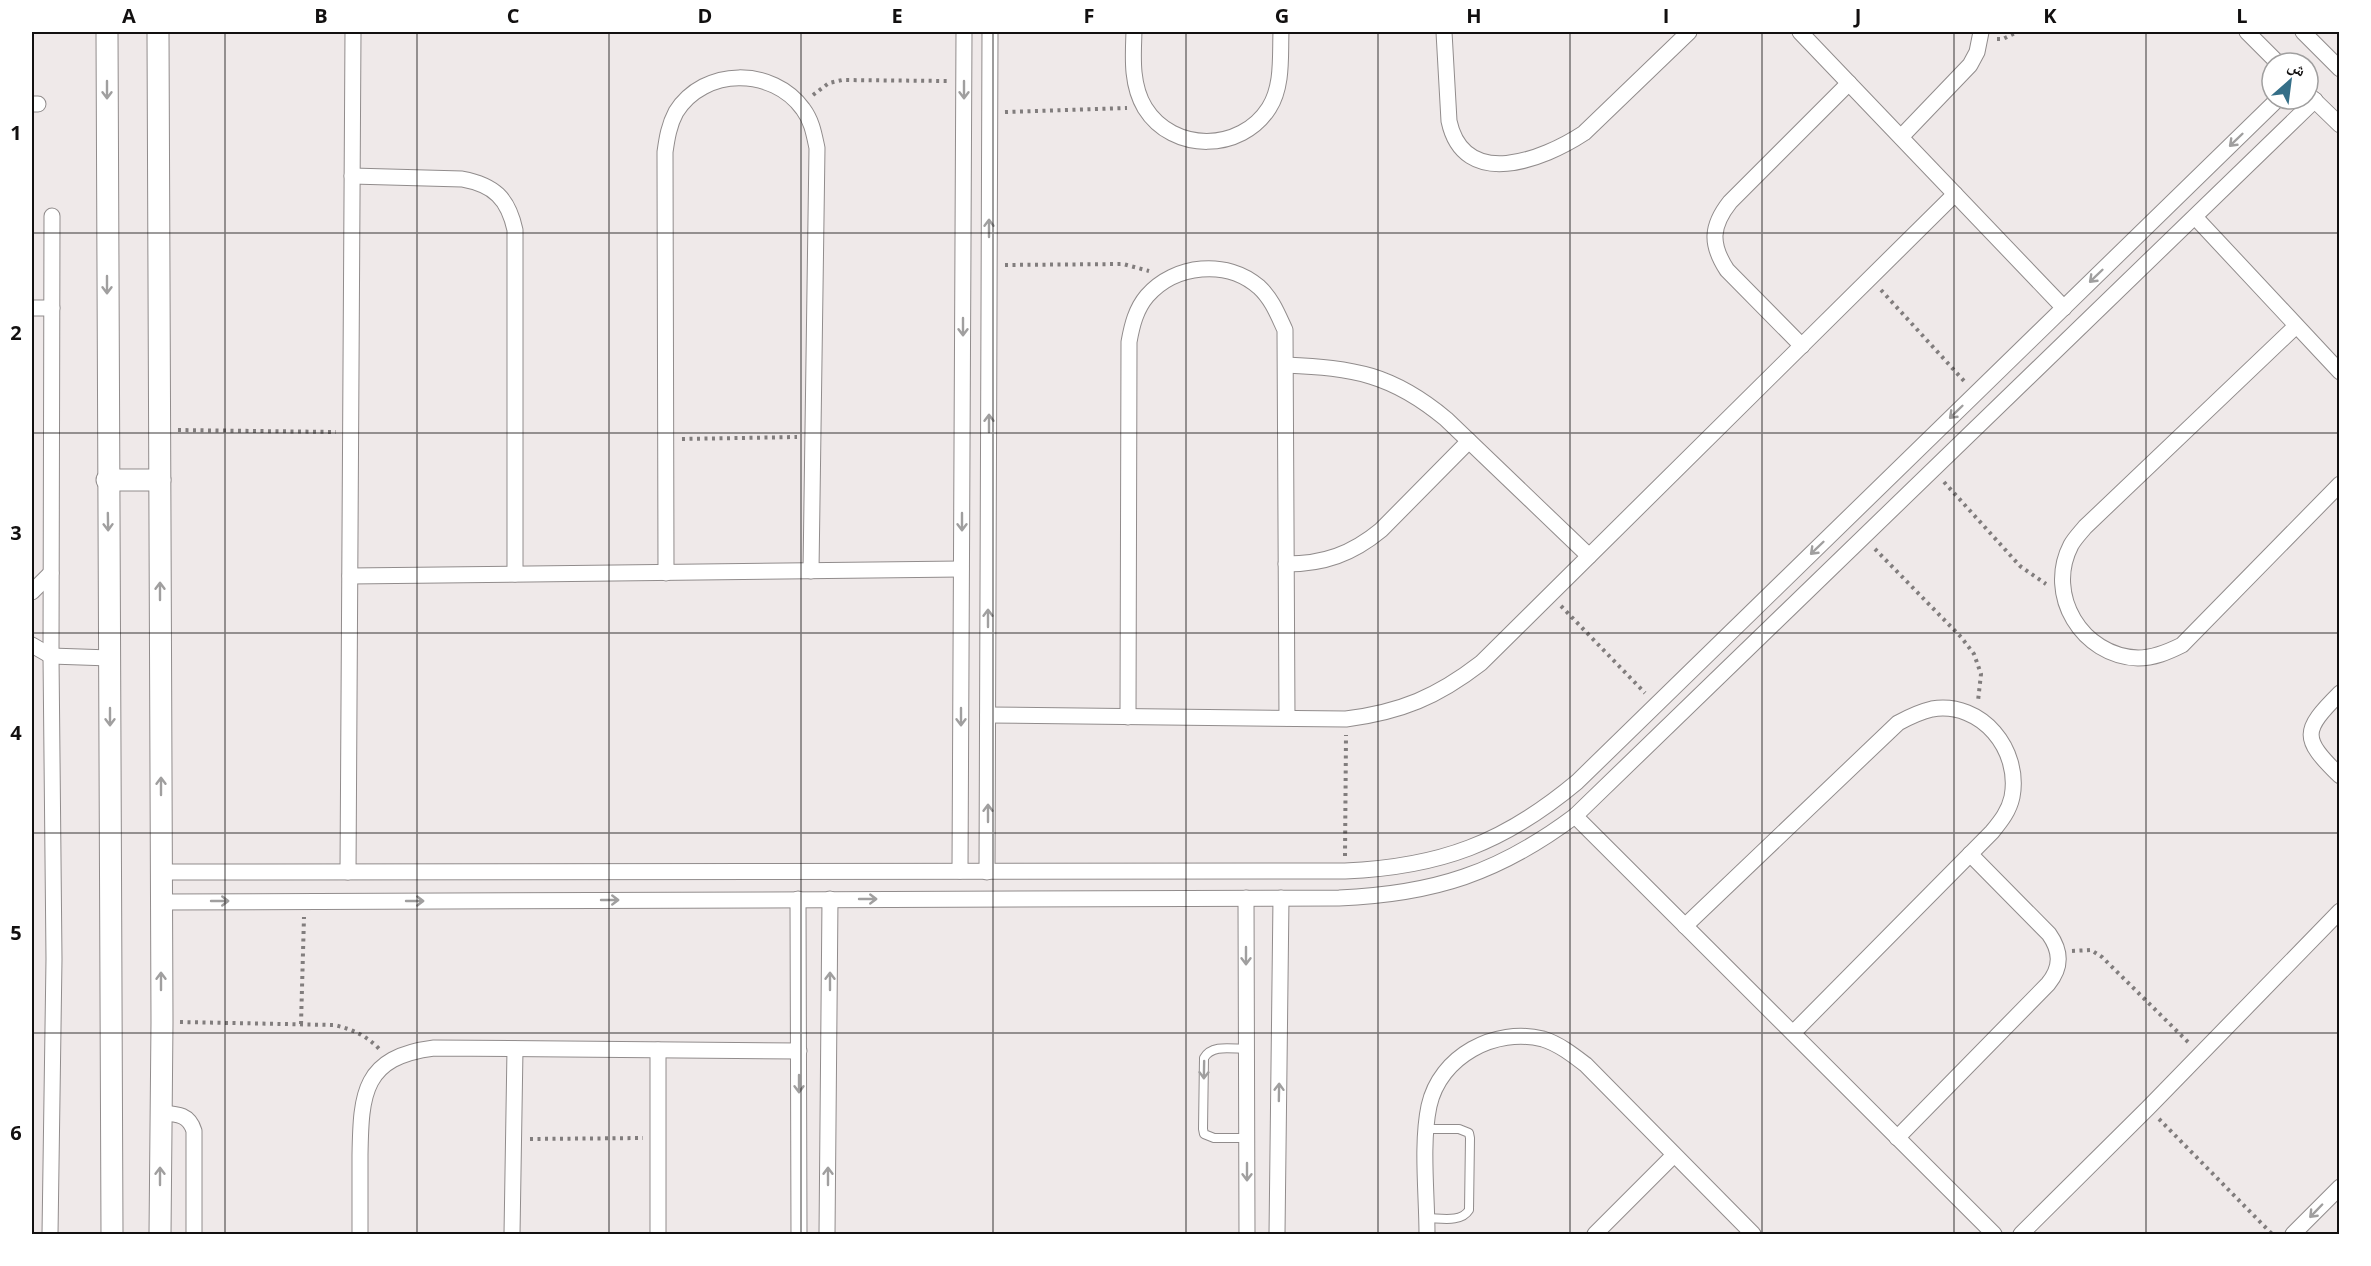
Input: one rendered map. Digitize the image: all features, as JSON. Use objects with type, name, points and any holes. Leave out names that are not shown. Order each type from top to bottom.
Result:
[{"type":"street","points":[[107,32],[107,480],[110,658],[112,1234]]},
{"type":"street","points":[[158,32],[162,1022],[160,1234]]},
{"type":"street","points":[[348,872],[353,32]]},
{"type":"street","points":[[960,871],[964,32]]},
{"type":"street","points":[[987,872],[990,32]]},
{"type":"street","points":[[1134,32],[1133,68],[1136,88],[1145,108],[1158,124],[1176,136],[1197,142],[1218,142],[1238,136],[1256,124],[1270,108],[1278,88],[1281,32]]},
{"type":"street","points":[[1444,32],[1449,121],[1452,135],[1459,147],[1469,156],[1481,162],[1496,164],[1533,159],[1559,148],[1584,133],[1689,32]]},
{"type":"street","points":[[1800,32],[2064,308]]},
{"type":"street","points":[[1900,137],[1970,65],[1977,52],[1981,32]]},
{"type":"street","points":[[2247,32],[2266,51]]},
{"type":"street","points":[[2303,32],[2340,69]]},
{"type":"street","points":[[666,573],[665,152],[668,131],[677,112],[690,96],[708,84],[728,78],[749,77],[770,83],[788,93],[803,109],[813,127],[817,148],[811,571]]},
{"type":"street","points":[[1802,346],[1727,270],[1714,243],[1715,228],[1730,202],[1849,83]]},
{"type":"street","points":[[2320,105],[2340,125]]},
{"type":"street","points":[[161,872],[1345,871],[1390,868],[1453,855],[1486,842],[1518,825],[1549,806],[1577,782],[2266,111]]},
{"type":"street","points":[[161,902],[1376,896],[1447,883],[1482,871],[1546,838],[1575,816],[2195,217],[2298,111]]},
{"type":"street","points":[[352,176],[462,179],[478,182],[493,189],[504,200],[512,214],[515,230],[515,574]]},
{"type":"street","points":[[988,715],[1346,719],[1405,708],[1432,696],[1458,681],[1481,663],[1955,194]]},
{"type":"street","points":[[50,1234],[54,959],[51,656],[52,216]]},
{"type":"street","points":[[2195,217],[2340,372]]},
{"type":"street","points":[[1128,717],[1129,342],[1134,318],[1147,296],[1166,280],[1189,270],[1214,268],[1238,274],[1259,288],[1275,307],[1285,330],[1287,718]]},
{"type":"street","points":[[963,304],[989,304]]},
{"type":"street","points":[[32,308],[52,308]]},
{"type":"street","points":[[2296,326],[2085,527],[2072,544],[2064,566],[2062,588],[2068,610],[2079,630],[2096,645],[2117,655],[2139,658],[2161,655],[2182,645],[2340,484]]},
{"type":"street","points":[[1286,365],[1335,367],[1383,379],[1427,403],[1589,556]]},
{"type":"street","points":[[1286,564],[1328,561],[1347,554],[1365,543],[1381,530],[1469,441]]},
{"type":"street","points":[[107,480],[159,480]]},
{"type":"street","points":[[350,576],[962,569]]},
{"type":"street","points":[[32,592],[51,573]]},
{"type":"street","points":[[32,645],[51,656],[110,658]]},
{"type":"street","points":[[2340,693],[2314,720],[2311,729],[2314,749],[2340,776]]},
{"type":"street","points":[[1685,926],[1898,723],[1915,714],[1934,709],[1954,710],[1973,716],[1989,727],[2002,742],[2011,760],[2014,779],[2012,799],[2004,817],[1971,854],[1793,1034]]},
{"type":"street","points":[[1575,816],[1994,1234]]},
{"type":"street","points":[[1897,1138],[2055,975],[2059,954],[2056,943],[1971,854]]},
{"type":"street","points":[[1246,898],[1247,1234]]},
{"type":"street","points":[[1277,1234],[1281,898]]},
{"type":"street","points":[[798,899],[799,1234]]},
{"type":"street","points":[[827,1234],[830,899]]},
{"type":"street","points":[[2021,1234],[2148,1108],[2340,911]]},
{"type":"street","points":[[1427,1234],[1426,1129],[1429,1105],[1438,1082],[1454,1063],[1473,1048],[1496,1039],[1520,1036],[1544,1040],[1567,1050],[1586,1065],[1753,1234]]},
{"type":"street","points":[[360,1234],[360,1121],[363,1099],[372,1078],[388,1062],[410,1051],[434,1048],[799,1051]]},
{"type":"street","points":[[512,1234],[515,1049]]},
{"type":"street","points":[[658,1050],[658,1234]]},
{"type":"street","points":[[161,1113],[183,1115],[188,1119],[194,1131],[194,1234]]},
{"type":"street","points":[[1595,1234],[1674,1155]]},
{"type":"street","points":[[2293,1234],[2340,1187]]},
{"type":"lane","points":[[1246,1049],[1217,1048],[1206,1053],[1204,1058],[1203,1129],[1204,1134],[1214,1138],[1246,1138]]},
{"type":"lane","points":[[1426,1129],[1459,1129],[1469,1133],[1470,1138],[1469,1210],[1466,1214],[1456,1218],[1427,1218]]},
{"type":"path","points":[[803,109],[819,90],[842,80],[964,81]]},
{"type":"path","points":[[990,112],[1145,108]]},
{"type":"path","points":[[989,265],[1123,264],[1138,267],[1166,280]]},
{"type":"path","points":[[1870,279],[1976,393]]},
{"type":"path","points":[[159,429],[351,432]]},
{"type":"path","points":[[666,440],[813,436]]},
{"type":"path","points":[[1933,470],[2020,566],[2039,580],[2062,588]]},
{"type":"path","points":[[1864,537],[1961,637],[1974,654],[1981,674],[1981,685],[1973,716]]},
{"type":"path","points":[[1550,595],[1656,705]]},
{"type":"path","points":[[1345,871],[1346,719]]},
{"type":"path","points":[[301,1024],[304,901]]},
{"type":"path","points":[[2059,954],[2077,950],[2091,951],[2102,957],[2200,1054]]},
{"type":"path","points":[[162,1022],[334,1024],[365,1037],[378,1048],[388,1062]]},
{"type":"path","points":[[2148,1108],[2272,1234]]},
{"type":"path","points":[[514,1139],[658,1138]]}]
